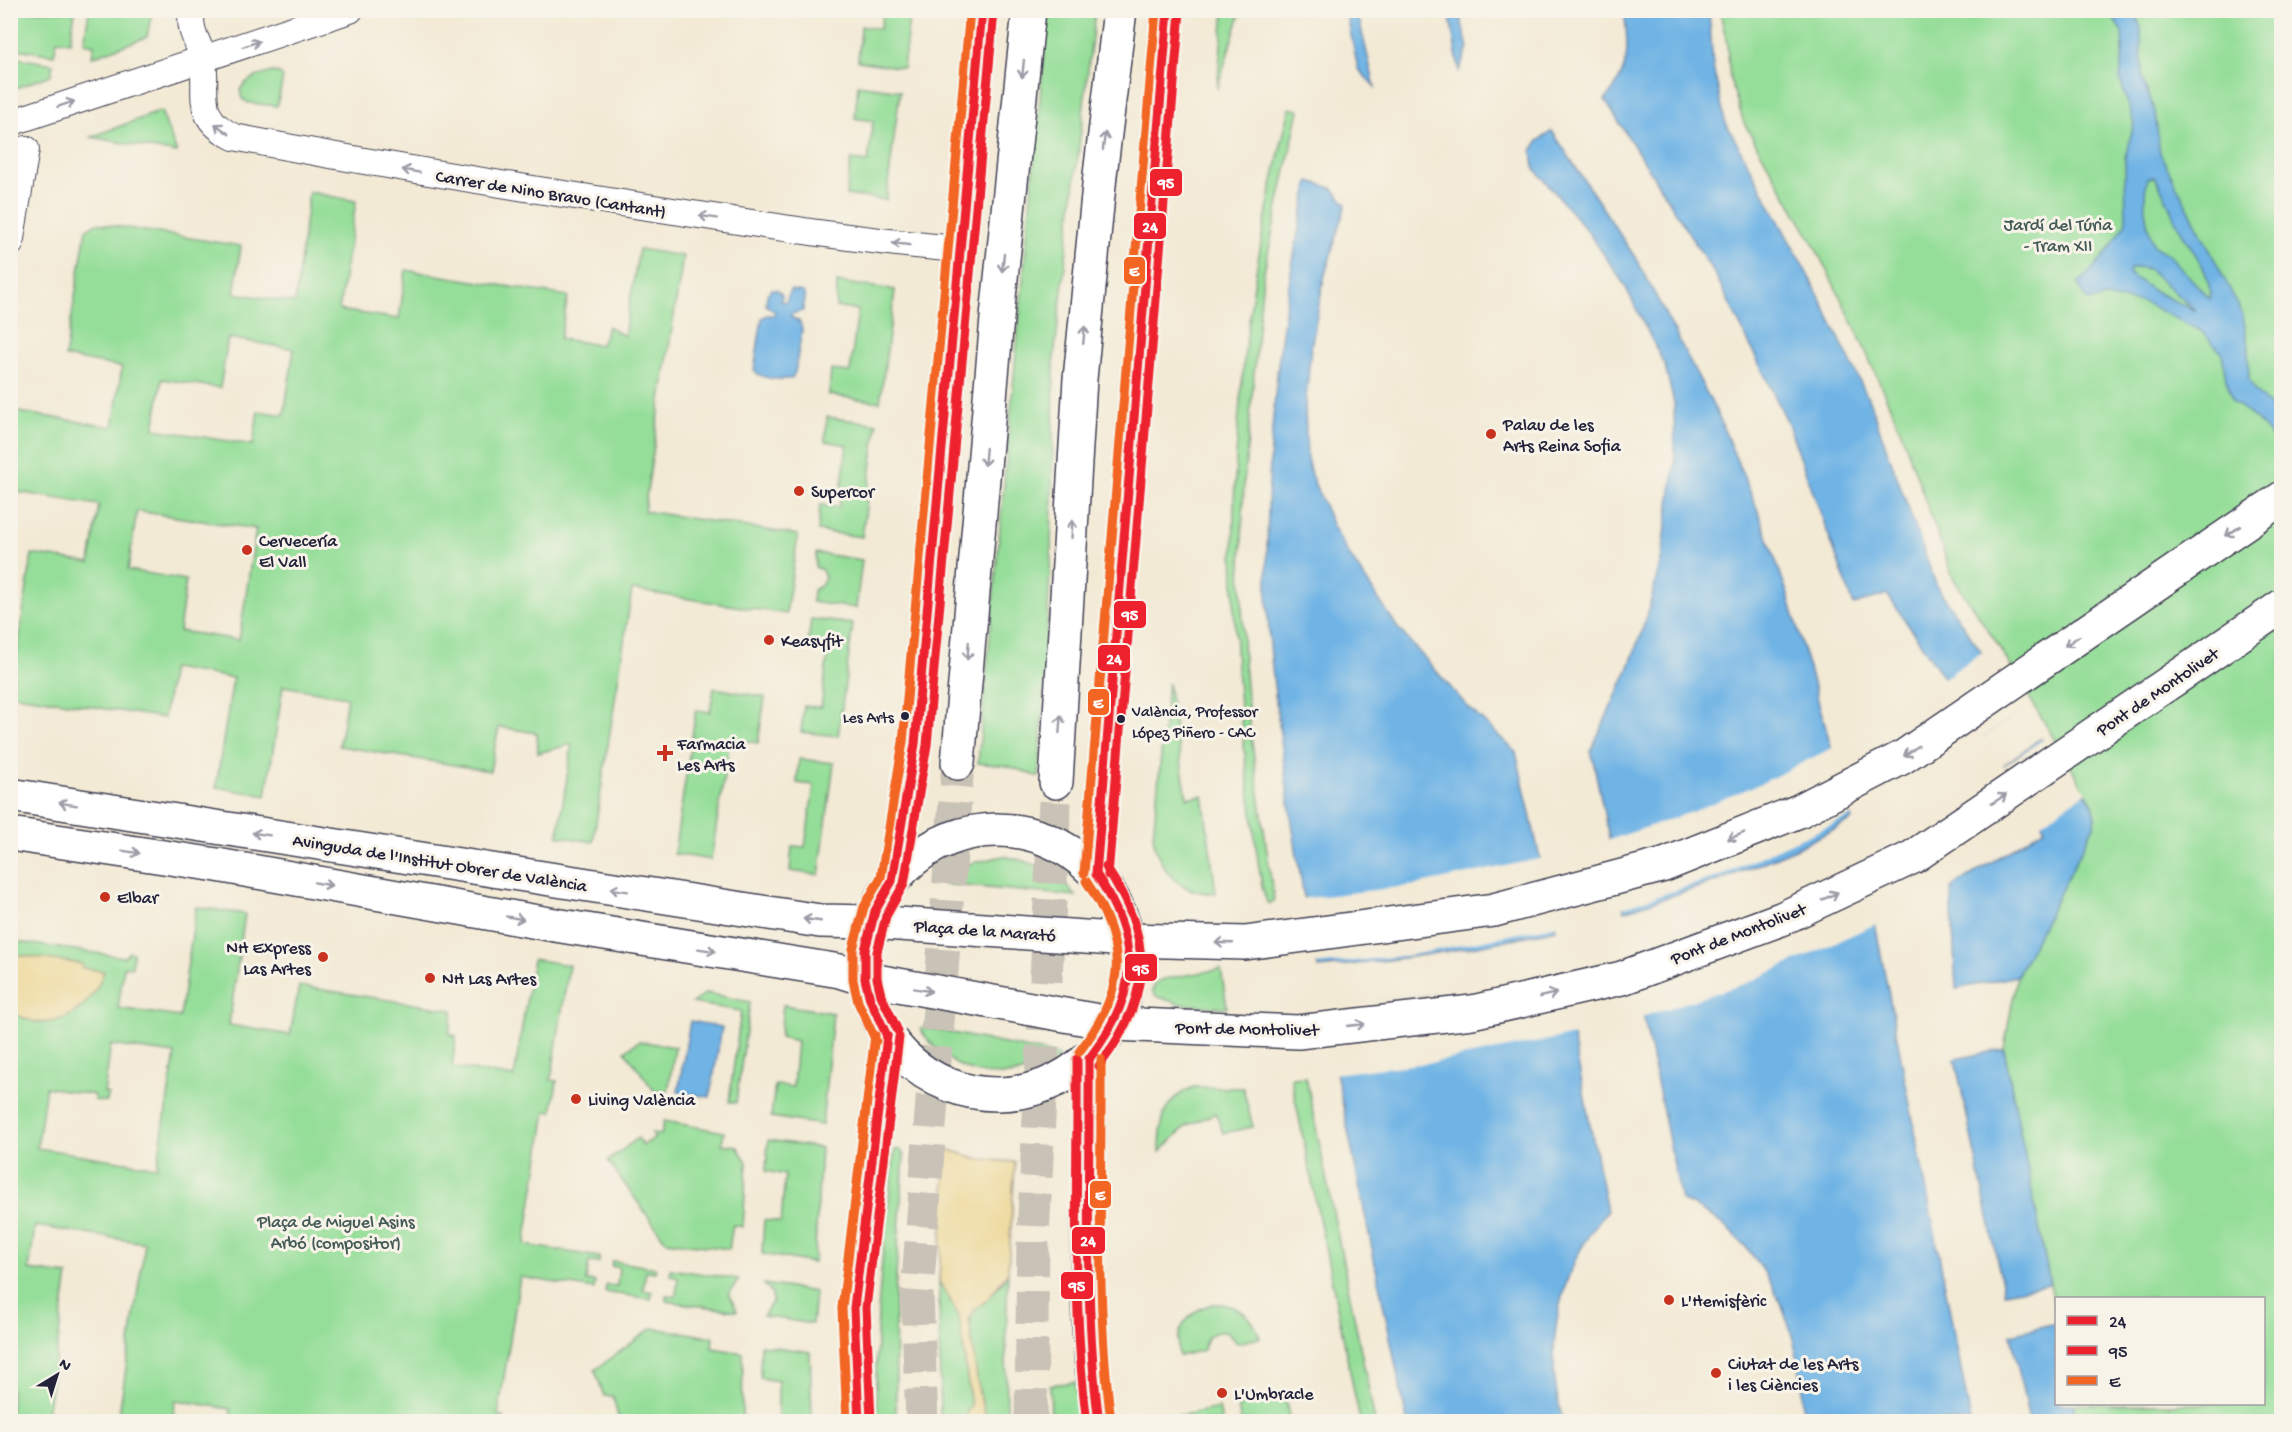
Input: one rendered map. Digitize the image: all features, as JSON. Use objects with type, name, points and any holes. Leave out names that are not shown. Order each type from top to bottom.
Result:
[{"type":"main road","points":[[892,880],[915,744],[982,10]]},
{"type":"main road","points":[[958,763],[998,307],[1029,10]]},
{"type":"main road","points":[[1056,782],[1080,380],[1095,219],[1120,10]]},
{"type":"main road","points":[[1096,874],[1115,620],[1136,415],[1168,10]]},
{"type":"main road","points":[[1128,940],[1245,943],[1282,940],[1494,910],[1664,865],[1798,811],[1903,757],[2282,498]]},
{"type":"main road","name":"Pont de Montolivet","points":[[1115,1024],[1298,1032],[1472,1012],[1610,980],[1781,919],[1913,856],[2282,606]]},
{"type":"main road","name":"Avinguda de l'Institut Obrer de València","points":[[10,795],[820,921],[870,922]]},
{"type":"main road","points":[[979,830],[1005,830],[1031,834],[1055,842],[1077,856],[1096,874],[1117,905],[1128,940],[1129,983],[1115,1024],[1089,1059],[1066,1076],[1039,1088],[1011,1094],[982,1094],[954,1088],[928,1075],[905,1058],[887,1036],[870,999],[865,979],[865,950],[870,922],[892,880],[909,862],[931,847],[954,836],[979,830]]},
{"type":"main road","points":[[10,834],[225,866],[549,924],[840,971],[865,979],[1115,1024]]},
{"type":"main road","name":"Plaça de la Marató","points":[[870,922],[1128,940]]},
{"type":"main road","points":[[859,1422],[854,1308],[887,1036]]},
{"type":"main road","points":[[1089,1059],[1091,1130],[1086,1262],[1099,1422]]},
{"type":"street","points":[[192,10],[190,25],[203,60]]},
{"type":"street","points":[[10,123],[350,10]]},
{"type":"street","name":"Carrer de Nino Bravo (Cantant)","points":[[203,60],[202,96],[206,112],[214,124],[234,137],[410,171],[779,228],[959,249]]},
{"type":"street","points":[[10,244],[26,149]]},
{"type":"green space","points":[[13,11],[75,11],[70,42],[57,40],[54,55],[11,48]]},
{"type":"green space","points":[[89,11],[152,11],[147,37],[92,57],[94,45],[84,43]]},
{"type":"green space","points":[[883,11],[910,11],[903,68],[858,61],[861,26],[880,29]]},
{"type":"green space","points":[[1048,11],[1095,11],[1054,358],[1051,556],[1039,777],[1008,766],[978,763]]},
{"type":"green space","points":[[1224,11],[1241,11],[1217,89]]},
{"type":"green space","name":"Jardí del Túria - Tram XII","points":[[1720,11],[2281,11],[2281,1421],[2077,1421],[2073,1405],[2265,1405],[2265,1297],[2055,1297],[2055,1309],[2004,1049],[2017,976],[2094,826],[2096,817],[2093,804],[1998,645],[1953,578],[1900,429],[1854,325],[1811,239],[1744,123],[1730,79],[1727,44]]},
{"type":"green space","points":[[11,57],[53,64],[51,75],[11,90]]},
{"type":"green space","points":[[273,72],[279,73],[283,78],[277,106],[249,103],[242,99],[240,90],[247,82]]},
{"type":"green space","points":[[858,85],[900,91],[886,200],[846,195],[851,160],[868,162],[873,121],[855,118]]},
{"type":"green space","points":[[1290,108],[1299,110],[1263,276],[1244,482],[1241,569],[1244,664],[1250,729],[1274,901],[1268,904],[1257,853],[1240,710],[1233,536],[1236,450],[1243,364],[1270,193]]},
{"type":"green space","points":[[161,111],[177,153],[91,137]]},
{"type":"green space","points":[[309,192],[356,201],[339,310],[399,319],[406,270],[568,296],[560,339],[601,345],[608,326],[624,336],[639,249],[683,256],[644,511],[798,535],[786,614],[632,590],[593,842],[558,836],[572,744],[538,753],[537,733],[499,727],[490,771],[339,746],[347,697],[283,686],[266,796],[216,787],[233,678],[172,668],[164,718],[11,694],[32,554],[90,563],[99,505],[11,491],[11,411],[113,427],[122,367],[65,357],[86,230],[96,223],[241,246],[234,293],[295,303]],"holes":[[[228,338],[294,349],[284,415],[258,411],[253,445],[154,429],[162,379],[220,388]],[[137,511],[256,529],[239,640],[179,631],[186,580],[128,570]]]},
{"type":"green space","points":[[837,282],[895,290],[880,402],[829,395],[831,370],[850,372],[858,310],[836,307]]},
{"type":"green space","points":[[827,417],[877,424],[862,537],[818,531],[820,505],[839,507],[847,445],[825,441]]},
{"type":"green space","points":[[816,553],[862,560],[856,608],[812,602],[813,590],[821,586],[825,578],[822,570],[815,567]]},
{"type":"green space","points":[[811,619],[853,624],[838,736],[801,732],[804,706],[821,707],[829,646],[808,643]]},
{"type":"green space","points":[[1168,683],[1187,798],[1203,795],[1216,893],[1192,890],[1173,878],[1160,860],[1153,837]]},
{"type":"green space","points":[[714,688],[765,697],[758,743],[730,738],[711,860],[674,854],[696,710],[710,712]]},
{"type":"green space","points":[[799,759],[834,763],[819,875],[790,871],[792,846],[805,847],[814,785],[797,783]]},
{"type":"green space","points":[[1003,856],[1025,861],[1044,869],[1060,880],[1076,896],[943,884],[942,881],[964,865]]},
{"type":"green space","name":"Plaça de Miguel Asins Arbó (compositor)","points":[[196,907],[245,914],[229,1025],[290,1035],[299,986],[453,1010],[449,1034],[456,1036],[452,1067],[514,1077],[533,959],[569,965],[551,1080],[557,1081],[552,1112],[546,1111],[525,1245],[599,1257],[599,1263],[589,1262],[586,1281],[595,1282],[594,1289],[520,1277],[498,1415],[504,1417],[503,1421],[230,1421],[231,1409],[176,1400],[172,1421],[118,1421],[145,1243],[35,1226],[29,1270],[68,1275],[46,1421],[11,1415],[11,941],[124,957],[129,952],[133,953],[132,967],[124,966],[118,1008],[180,1017]],"holes":[[[111,1045],[175,1054],[157,1167],[37,1148],[46,1087],[94,1095],[94,1100],[107,1102],[108,1094],[104,1093]]]},
{"type":"green space","points":[[1221,969],[1227,1008],[1179,1004],[1155,996],[1152,991],[1156,982],[1164,979]]},
{"type":"green space","points":[[706,993],[750,1002],[736,1103],[729,1102],[741,1011],[692,1003]]},
{"type":"green space","points":[[783,1005],[833,1013],[822,1125],[771,1117],[775,1085],[793,1087],[797,1041],[780,1037]]},
{"type":"green space","points":[[924,1027],[1058,1055],[1058,1059],[1028,1071],[1012,1074],[981,1073],[966,1069],[939,1051],[924,1035],[921,1029]]},
{"type":"green space","points":[[639,1041],[675,1047],[668,1091],[655,1092],[625,1051]]},
{"type":"green space","points":[[1306,1077],[1375,1421],[1360,1421],[1291,1078]]},
{"type":"green space","points":[[1194,1087],[1243,1088],[1253,1127],[1223,1133],[1216,1113],[1186,1126],[1160,1152],[1162,1121],[1165,1112],[1175,1098]]},
{"type":"green space","points":[[664,1121],[724,1132],[722,1144],[737,1146],[747,1162],[743,1227],[733,1225],[729,1249],[666,1241],[608,1161],[638,1138],[643,1145],[655,1138],[652,1133],[661,1135]]},
{"type":"green space","points":[[768,1140],[821,1148],[814,1263],[762,1254],[764,1220],[781,1222],[785,1175],[766,1171]]},
{"type":"green space","points":[[895,1150],[901,1150],[904,1156],[895,1292],[896,1421],[877,1421],[876,1353],[880,1286]]},
{"type":"green space","points":[[612,1261],[656,1268],[655,1272],[646,1271],[643,1290],[652,1292],[651,1299],[605,1292],[606,1285],[617,1286],[619,1268],[611,1266]]},
{"type":"green space","points":[[670,1269],[739,1279],[729,1294],[737,1311],[666,1301],[666,1295],[676,1296],[678,1277],[670,1275]]},
{"type":"green space","points":[[1008,1272],[1007,1421],[987,1421],[973,1364],[971,1320],[974,1311],[996,1290]]},
{"type":"green space","points":[[939,1281],[959,1315],[971,1406],[968,1421],[940,1421]]},
{"type":"green space","points":[[764,1284],[815,1292],[812,1324],[763,1316],[773,1301],[771,1292]]},
{"type":"green space","points":[[1212,1304],[1237,1308],[1243,1312],[1253,1323],[1260,1338],[1237,1343],[1226,1332],[1217,1332],[1210,1335],[1204,1345],[1204,1350],[1179,1356],[1178,1338],[1185,1323],[1196,1311]]},
{"type":"green space","points":[[652,1328],[713,1337],[712,1348],[743,1353],[742,1421],[619,1421],[613,1396],[604,1396],[595,1370]]},
{"type":"green space","points":[[761,1345],[810,1352],[812,1421],[778,1421],[778,1381],[760,1378]]},
{"type":"green space","points":[[1075,1382],[1079,1421],[1051,1421],[1050,1385]]},
{"type":"green space","points":[[1285,1397],[1290,1421],[1241,1421],[1238,1406]]},
{"type":"green space","points":[[1219,1408],[1222,1421],[1172,1421],[1171,1417]]},
{"type":"sand","points":[[11,954],[82,964],[82,968],[104,971],[90,998],[79,1009],[67,1017],[39,1022],[25,1019],[11,1010]]},
{"type":"sand","points":[[946,1149],[979,1159],[1015,1162],[1008,1272],[988,1299],[975,1309],[969,1320],[979,1393],[987,1421],[967,1419],[967,1412],[971,1406],[959,1316],[939,1281]]},
{"type":"water","points":[[1346,11],[1357,11],[1375,87],[1358,69]]},
{"type":"water","points":[[1449,11],[1459,11],[1468,48],[1459,71]]},
{"type":"water","points":[[1624,11],[1709,11],[1713,67],[1725,121],[1817,292],[1869,400],[1937,587],[2021,710],[1984,736],[1887,594],[1854,605],[1787,421],[1717,278],[1605,100],[1620,79],[1624,69],[1627,36]]},
{"type":"water","points":[[2109,11],[2134,11],[2141,28],[2142,78],[2155,112],[2160,153],[2243,315],[2248,347],[2249,379],[2255,391],[2281,418],[2281,448],[2257,420],[2233,401],[2226,380],[2222,353],[2201,331],[2143,302],[2106,298],[2088,301],[2078,284],[2101,260],[2126,224],[2125,157],[2134,124],[2120,79],[2123,52],[2122,32]],"holes":[[[2154,177],[2177,224],[2205,271],[2210,299],[2169,255],[2154,246],[2145,204],[2148,178]],[[2139,267],[2148,269],[2196,311],[2154,291],[2128,273],[2130,269]]]},
{"type":"water","points":[[1552,131],[1638,262],[1717,413],[1759,513],[1788,595],[1852,820],[1791,851],[1718,881],[1624,911],[1591,750],[1628,670],[1647,616],[1662,556],[1675,462],[1674,403],[1665,366],[1624,284],[1589,233],[1534,168],[1532,151],[1538,141]]},
{"type":"water","points":[[1309,181],[1332,188],[1346,204],[1324,278],[1311,347],[1305,408],[1307,458],[1311,475],[1332,524],[1350,556],[1397,627],[1468,707],[1516,752],[1556,929],[1438,953],[1318,968],[1289,803],[1271,658],[1267,591],[1269,471],[1277,373],[1290,277]]},
{"type":"water","points":[[772,289],[778,290],[782,295],[781,301],[786,302],[790,290],[803,292],[805,297],[803,311],[791,314],[791,317],[800,322],[802,330],[795,372],[792,378],[788,379],[767,378],[754,371],[762,318],[774,315],[775,312],[766,305],[767,294]]},
{"type":"water","points":[[2041,738],[2093,804],[2096,817],[2094,826],[2017,976],[1956,989],[1951,888],[2045,828],[2004,765]]},
{"type":"water","points":[[1864,866],[1971,1421],[1803,1421],[1802,1388],[1797,1355],[1788,1322],[1775,1291],[1758,1263],[1737,1237],[1711,1216],[1681,1200],[1632,959],[1719,932]]},
{"type":"water","points":[[1560,971],[1607,1211],[1590,1233],[1576,1258],[1559,1310],[1554,1366],[1563,1421],[1407,1421],[1323,1008],[1506,985]]},
{"type":"water","points":[[690,1021],[722,1027],[710,1097],[678,1092]]},
{"type":"water","points":[[2004,1049],[2050,1284],[2004,1293],[1955,1059]]},
{"type":"water","points":[[2055,1323],[2055,1405],[2073,1405],[2077,1421],[2029,1421],[2011,1334]]},
{"type":"pier","points":[[1984,651],[2024,709],[1982,738],[1943,679]]},
{"type":"pier","points":[[2045,738],[2087,792],[2040,824],[2002,767]]},
{"type":"pier","points":[[1834,747],[1853,815],[1716,877],[1620,908],[1606,841],[1689,813],[1764,782]]},
{"type":"pier","points":[[1543,858],[1558,925],[1411,955],[1314,965],[1300,899],[1416,885]]},
{"type":"pier","points":[[1866,864],[1878,923],[1747,983],[1641,1017],[1630,957],[1718,929]]},
{"type":"pier","points":[[1560,968],[1563,971],[1575,1035],[1435,1062],[1333,1074],[1321,1006],[1417,996],[1505,982]]},
{"type":"tunnel","points":[[922,1422],[917,1294],[958,763]]},
{"type":"tunnel","points":[[1031,1422],[1033,1237],[1056,782]]},
{"type":"transit line","name":"E","points":[[876,1041],[858,1002],[853,980],[853,949],[864,907],[881,877],[903,742],[970,10]]},
{"type":"transit line","name":"24","points":[[887,1036],[870,999],[865,979],[865,950],[875,911],[892,881],[915,744],[982,10]]},
{"type":"transit line","name":"E","points":[[1084,873],[1156,10]]},
{"type":"transit line","name":"24","points":[[1096,874],[1168,10]]},
{"type":"transit line","name":"95","points":[[898,1031],[881,995],[877,978],[877,952],[886,916],[904,884],[927,745],[994,11]]},
{"type":"transit line","name":"95","points":[[1108,875],[1180,11]]},
{"type":"transit line","name":"95","points":[[1099,1066],[1117,1041],[1129,1016],[1137,992],[1141,968],[1139,944],[1133,919],[1106,867]]},
{"type":"transit line","name":"24","points":[[1089,1059],[1106,1035],[1118,1012],[1125,990],[1128,968],[1127,946],[1121,923],[1111,899],[1096,874]]},
{"type":"transit line","name":"E","points":[[1079,1052],[1095,1030],[1106,1009],[1113,988],[1116,968],[1115,947],[1110,926],[1086,881]]},
{"type":"transit line","name":"E","points":[[847,1422],[842,1308],[875,1035]]},
{"type":"transit line","name":"24","points":[[859,1422],[854,1308],[887,1036]]},
{"type":"transit line","name":"95","points":[[871,1421],[866,1308],[899,1037]]},
{"type":"transit line","name":"95","points":[[1077,1059],[1077,1286],[1087,1422]]},
{"type":"transit line","name":"24","points":[[1089,1059],[1089,1286],[1099,1422]]},
{"type":"transit line","name":"E","points":[[1101,1059],[1101,1285],[1111,1420]]},
{"type":"place","name":"Palau de les Arts Reina Sofia","points":[[1491,434]]},
{"type":"place","name":"Supercor","points":[[799,491]]},
{"type":"place","name":"Cervecería El Vall","points":[[247,550]]},
{"type":"place","name":"Keasyfit","points":[[769,640]]},
{"type":"place","name":"Les Arts","points":[[905,716]]},
{"type":"place","name":"València, Professor López Piñero - CAC","points":[[1121,719]]},
{"type":"place","name":"Farmacia Les Arts","points":[[665,753]]},
{"type":"place","name":"Elbar","points":[[105,897]]},
{"type":"place","name":"NH Express Las Artes","points":[[323,957]]},
{"type":"place","name":"NH Las Artes","points":[[430,978]]},
{"type":"place","name":"Living València","points":[[576,1099]]},
{"type":"place","name":"L'Hemisfèric","points":[[1669,1300]]},
{"type":"place","name":"Ciutat de les Arts i les Ciències","points":[[1716,1373]]},
{"type":"place","name":"L'Umbracle","points":[[1222,1393]]}]
